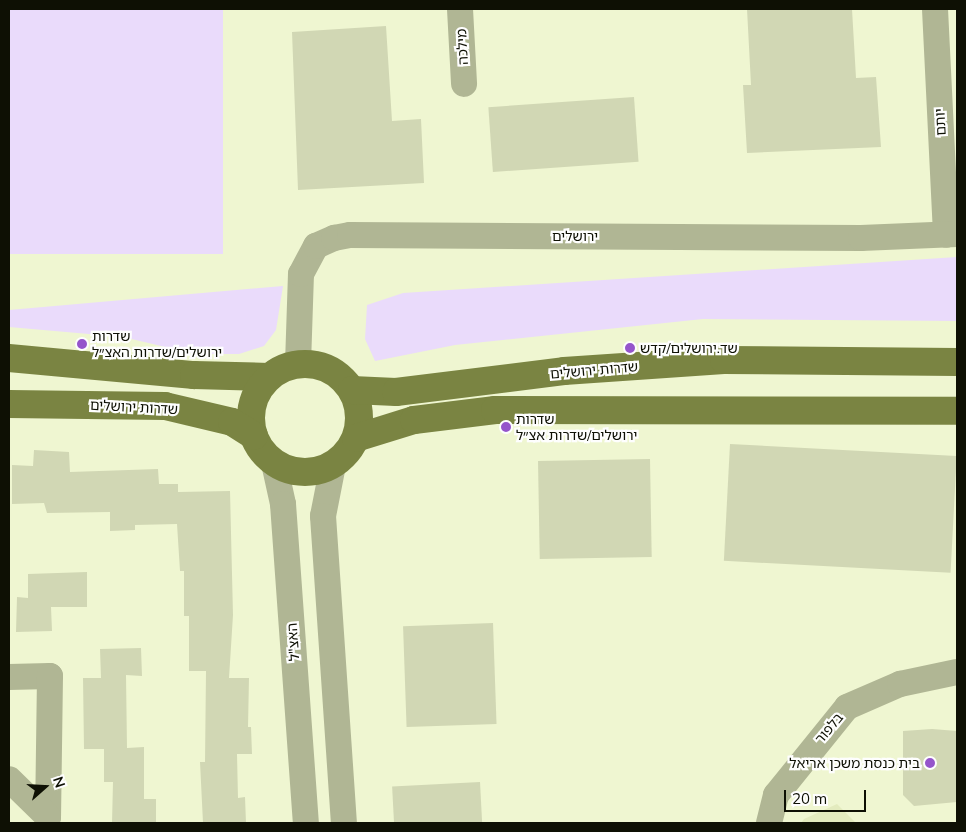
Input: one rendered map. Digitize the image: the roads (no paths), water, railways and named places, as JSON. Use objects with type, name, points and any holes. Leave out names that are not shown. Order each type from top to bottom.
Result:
[{"type":"main road","points":[[9,358],[194,375],[269,377]]},
{"type":"main road","name":"שדרות ירושלים","points":[[352,390],[396,392],[564,371],[724,360],[957,362]]},
{"type":"main road","points":[[298,364],[329,368],[352,390],[358,405],[356,438],[343,458],[333,465],[303,473],[274,463],[254,436],[252,404],[258,389],[269,377],[282,368],[298,364]]},
{"type":"main road","name":"שדרות ירושלים","points":[[9,404],[165,406],[232,422],[254,436]]},
{"type":"main road","points":[[356,438],[414,420],[495,410],[957,411]]},
{"type":"street","name":"מילכה","points":[[460,9],[464,84]]},
{"type":"street","name":"יותם","points":[[935,9],[951,234]]},
{"type":"street","name":"ירושלים","points":[[298,364],[301,274],[316,246],[334,238],[360,235],[861,238],[951,234]]},
{"type":"street","name":"האצ\"ל","points":[[274,463],[283,504],[306,823]]},
{"type":"street","points":[[333,465],[323,516],[344,823]]},
{"type":"street","name":"בלפור","points":[[769,823],[776,795],[846,706],[900,684],[957,672]]},
{"type":"street","points":[[9,678],[50,676],[48,820]]},
{"type":"street","points":[[9,779],[48,820]]},
{"type":"place","name":"שדרות ירושלים/שדרות האצ״ל","points":[[82,344]]},
{"type":"place","name":"שד.ירושלים/קדש","points":[[630,348]]},
{"type":"place","name":"שדרות ירושלים/שדרות אצ״ל","points":[[506,427]]},
{"type":"place","name":"בית כנסת משכן אריאל","points":[[930,763]]}]
